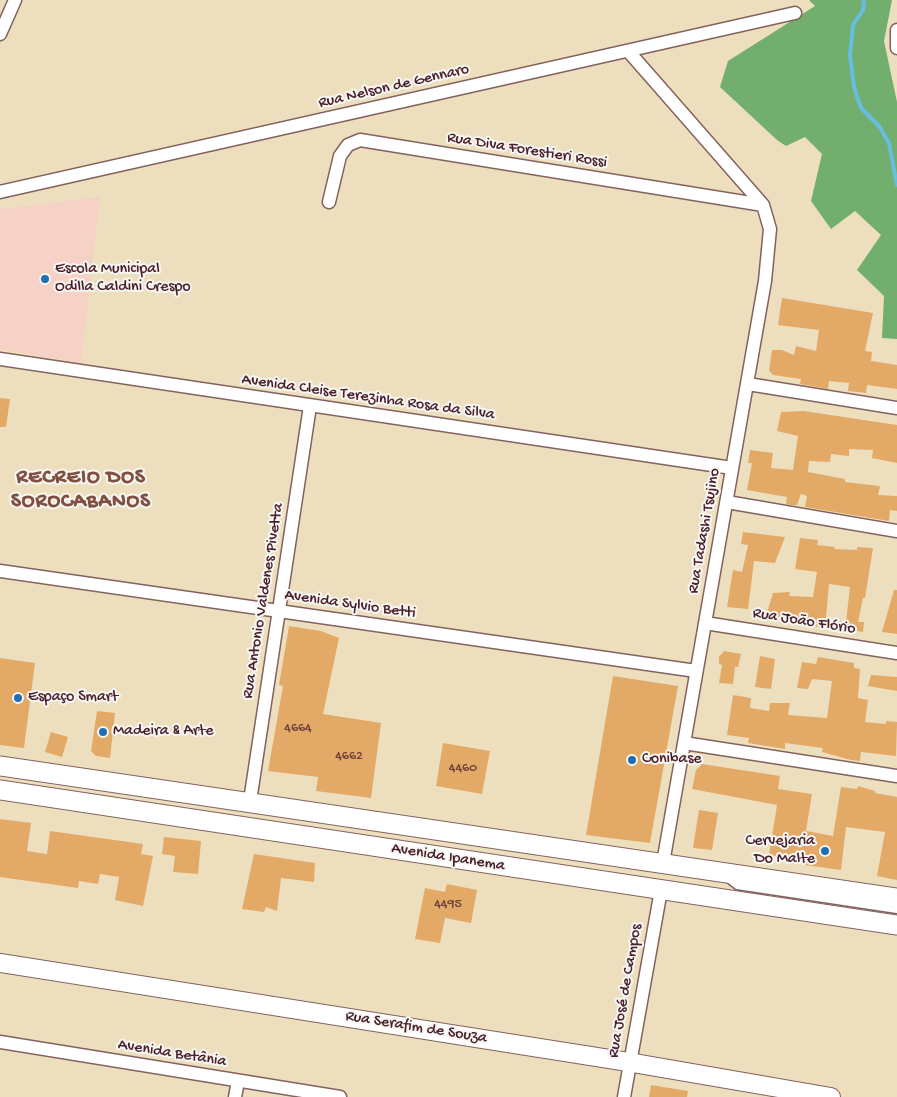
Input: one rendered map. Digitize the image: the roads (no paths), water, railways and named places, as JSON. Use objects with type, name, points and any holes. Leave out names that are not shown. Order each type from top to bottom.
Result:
[{"type":"main road","name":"Avenida Ipanema","points":[[0,766],[250,801],[897,898]]},
{"type":"main road","name":"Avenida Ipanema","points":[[0,790],[897,925]]},
{"type":"street","points":[[0,34],[15,0]]},
{"type":"street","name":"Rua Nelson de Gennaro","points":[[0,192],[629,52],[795,13]]},
{"type":"street","points":[[897,30],[897,48]]},
{"type":"street","points":[[629,52],[763,205]]},
{"type":"street","name":"Rua Diva Forestieri Rossi","points":[[329,202],[340,156],[348,145],[360,140],[763,205]]},
{"type":"street","name":"Rua Tadashi Tsujino","points":[[663,863],[770,250],[770,229],[763,205]]},
{"type":"street","name":"Avenida Cleise Terezinha Rosa da Silva","points":[[0,359],[732,468]]},
{"type":"street","points":[[748,384],[897,408]]},
{"type":"street","name":"Rua Antonio Valdenes Pivetta","points":[[250,801],[310,406]]},
{"type":"street","points":[[727,502],[897,531]]},
{"type":"street","name":"Avenida Sylvio Betti","points":[[0,571],[696,671]]},
{"type":"street","name":"Rua João Flório","points":[[705,623],[897,653]]},
{"type":"street","points":[[684,743],[897,776]]},
{"type":"street","name":"Rua José de Campos","points":[[624,1097],[661,890]]},
{"type":"street","name":"Rua Serafim de Souza","points":[[0,963],[630,1062],[831,1097]]},
{"type":"street","name":"Avenida Betânia","points":[[0,1042],[340,1097]]},
{"type":"street","points":[[235,1097],[238,1081]]},
{"type":"lane","points":[[718,871],[737,886],[897,910]]},
{"type":"lane","points":[[719,898],[736,896],[897,920]]},
{"type":"waterway","points":[[864,0],[863,10],[853,25],[850,55],[854,87],[861,108],[879,126],[889,143],[897,185]]},
{"type":"place","name":"Escola Municipal Odilla Caldini Crespo","points":[[45,279]]},
{"type":"place","name":"Espaço Smart","points":[[18,698]]},
{"type":"place","name":"Madeira & Arte","points":[[103,732]]},
{"type":"place","name":"Conibase","points":[[632,760]]},
{"type":"place","name":"Cervejaria Do Malte","points":[[825,851]]},
{"type":"district","name":"RECREIO DOS SOROCABANOS","points":[[81,491]]}]
